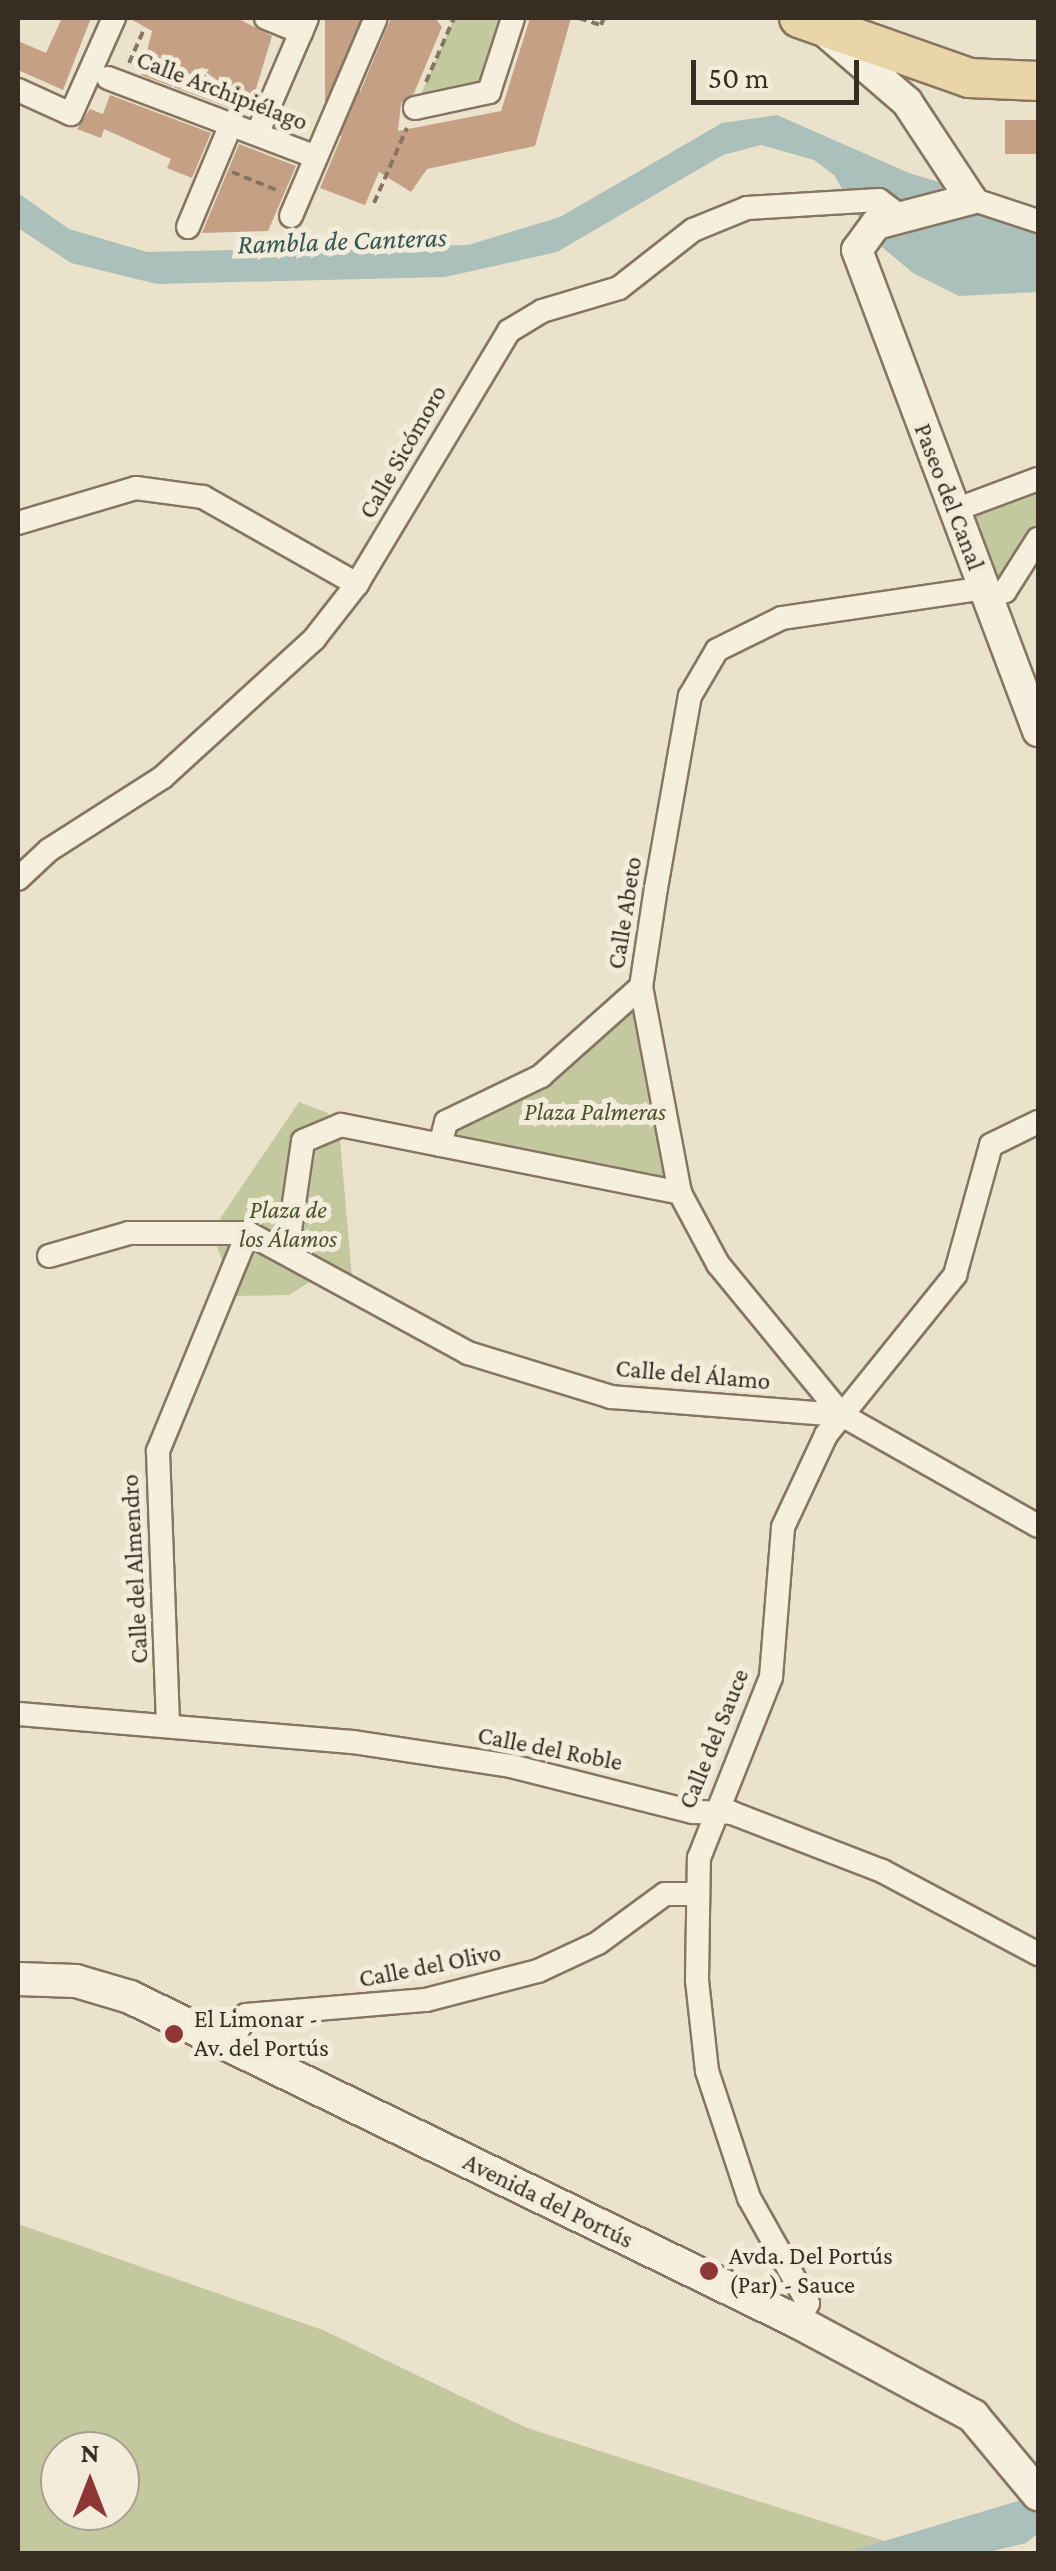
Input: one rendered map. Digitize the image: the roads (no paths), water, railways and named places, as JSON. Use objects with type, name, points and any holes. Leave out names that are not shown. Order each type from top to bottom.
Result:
[{"type":"main road","points":[[806,20],[969,78],[1038,81]]},
{"type":"main road","name":"Avenida del Portús","points":[[18,1979],[111,1990],[798,2322],[956,2404],[997,2436],[1033,2474]]},
{"type":"street","points":[[18,90],[71,114],[114,18]]},
{"type":"street","points":[[258,132],[304,25],[266,18]]},
{"type":"street","points":[[290,206],[376,18]]},
{"type":"street","points":[[415,108],[488,92],[514,18]]},
{"type":"street","points":[[806,20],[907,102],[971,199]]},
{"type":"street","name":"Calle Archipiélago","points":[[116,76],[229,129],[258,132],[316,156]]},
{"type":"street","points":[[188,227],[229,129]]},
{"type":"street","points":[[900,215],[971,199],[1038,221]]},
{"type":"street","name":"Calle Sicómoro","points":[[18,880],[215,733],[314,639],[357,584],[496,346],[524,319],[619,288],[694,230],[748,208],[880,200],[900,215]]},
{"type":"street","name":"Paseo del Canal","points":[[900,215],[861,235],[860,262],[1038,732]]},
{"type":"street","points":[[955,510],[1038,479]]},
{"type":"street","points":[[18,524],[136,488],[202,497],[357,584]]},
{"type":"street","points":[[986,593],[1005,590],[1038,539]]},
{"type":"street","name":"Calle Abeto","points":[[842,1416],[718,1264],[680,1193],[641,987],[687,711],[703,666],[764,623],[986,593]]},
{"type":"street","points":[[440,1145],[446,1122],[541,1076],[641,987]]},
{"type":"street","name":"Calle del Sauce","points":[[798,2322],[808,2303],[749,2198],[714,2099],[698,1994],[696,1894],[714,1811],[771,1677],[783,1527],[842,1416],[955,1275],[991,1145],[1038,1122]]},
{"type":"street","points":[[49,1256],[129,1233],[248,1233],[287,1251],[303,1142],[341,1125],[680,1193]]},
{"type":"street","name":"Calle del Almendro","points":[[168,1724],[158,1450],[248,1233]]},
{"type":"street","name":"Calle del Álamo","points":[[287,1251],[468,1353],[567,1386],[662,1404],[842,1416],[1038,1526]]},
{"type":"street","name":"Calle del Roble","points":[[18,1714],[168,1724],[511,1766],[714,1811],[882,1871],[1038,1954]]},
{"type":"street","name":"Calle del Olivo","points":[[230,2045],[246,2015],[426,2000],[538,1972],[598,1943],[666,1894],[696,1894]]},
{"type":"water","points":[[777,115],[909,173],[1038,212],[1038,292],[959,296],[913,273],[870,237],[834,175],[814,160],[761,145],[723,155],[557,252],[445,277],[157,284],[71,263],[18,228],[18,193],[69,229],[147,252],[468,245],[560,217],[722,123]]},
{"type":"water","points":[[1038,2495],[1038,2533],[1026,2543],[985,2553],[841,2554]]},
{"type":"place","name":"El Limonar - Av. del Portús","points":[[174,2034]]},
{"type":"place","name":"Avda. Del Portús (Par) - Sauce","points":[[709,2271]]},
{"type":"water label","name":"Rambla de Canteras","points":[[342,241]]},
{"type":"park label","name":"Plaza Palmeras","points":[[595,1112]]},
{"type":"park label","name":"Plaza de los Álamos","points":[[288,1226]]}]
